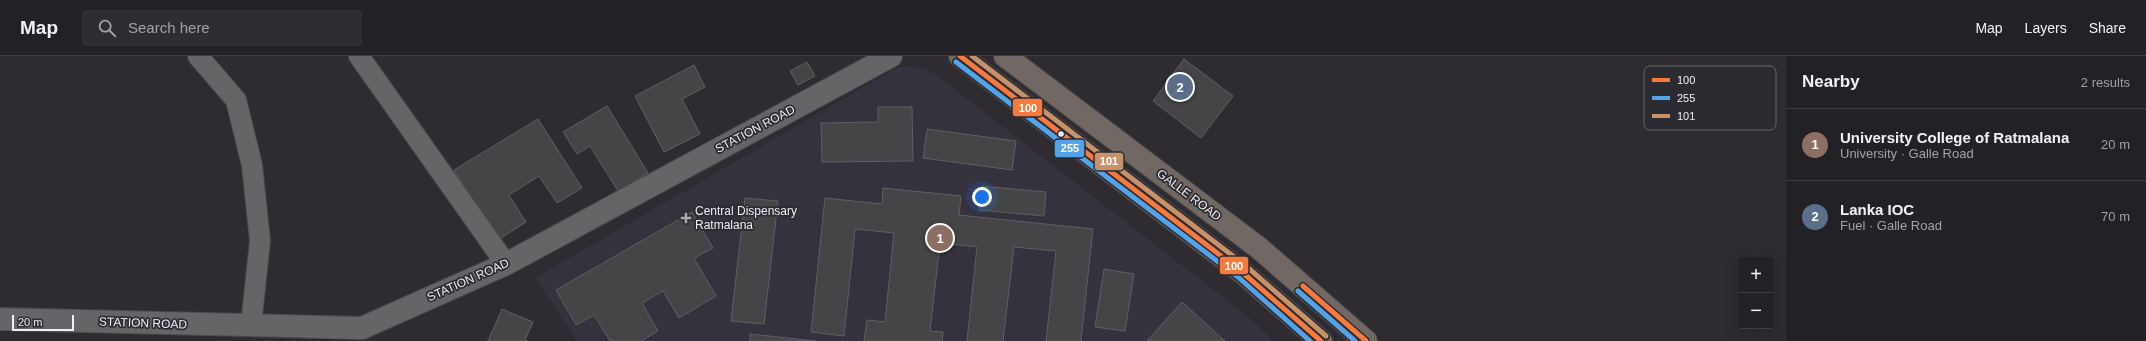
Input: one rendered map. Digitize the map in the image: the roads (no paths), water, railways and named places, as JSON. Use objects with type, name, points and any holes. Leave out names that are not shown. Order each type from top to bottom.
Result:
[{"type":"highway","points":[[960,56],[1242,272],[1321,341]]},
{"type":"highway","name":"GALLE ROAD","points":[[1005,56],[1259,248],[1366,341]]},
{"type":"street","points":[[198,56],[236,100],[252,165],[260,241],[251,326]]},
{"type":"street","points":[[359,56],[506,264]]},
{"type":"street","name":"STATION ROAD","points":[[0,319],[362,328],[506,264],[891,56]]},
{"type":"place","name":"Lanka IOC","points":[[1180,87]]},
{"type":"place","name":"Central Dispensary Ratmalana","points":[[686,218]]},
{"type":"place","name":"University College of Ratmalana","points":[[940,238]]}]
